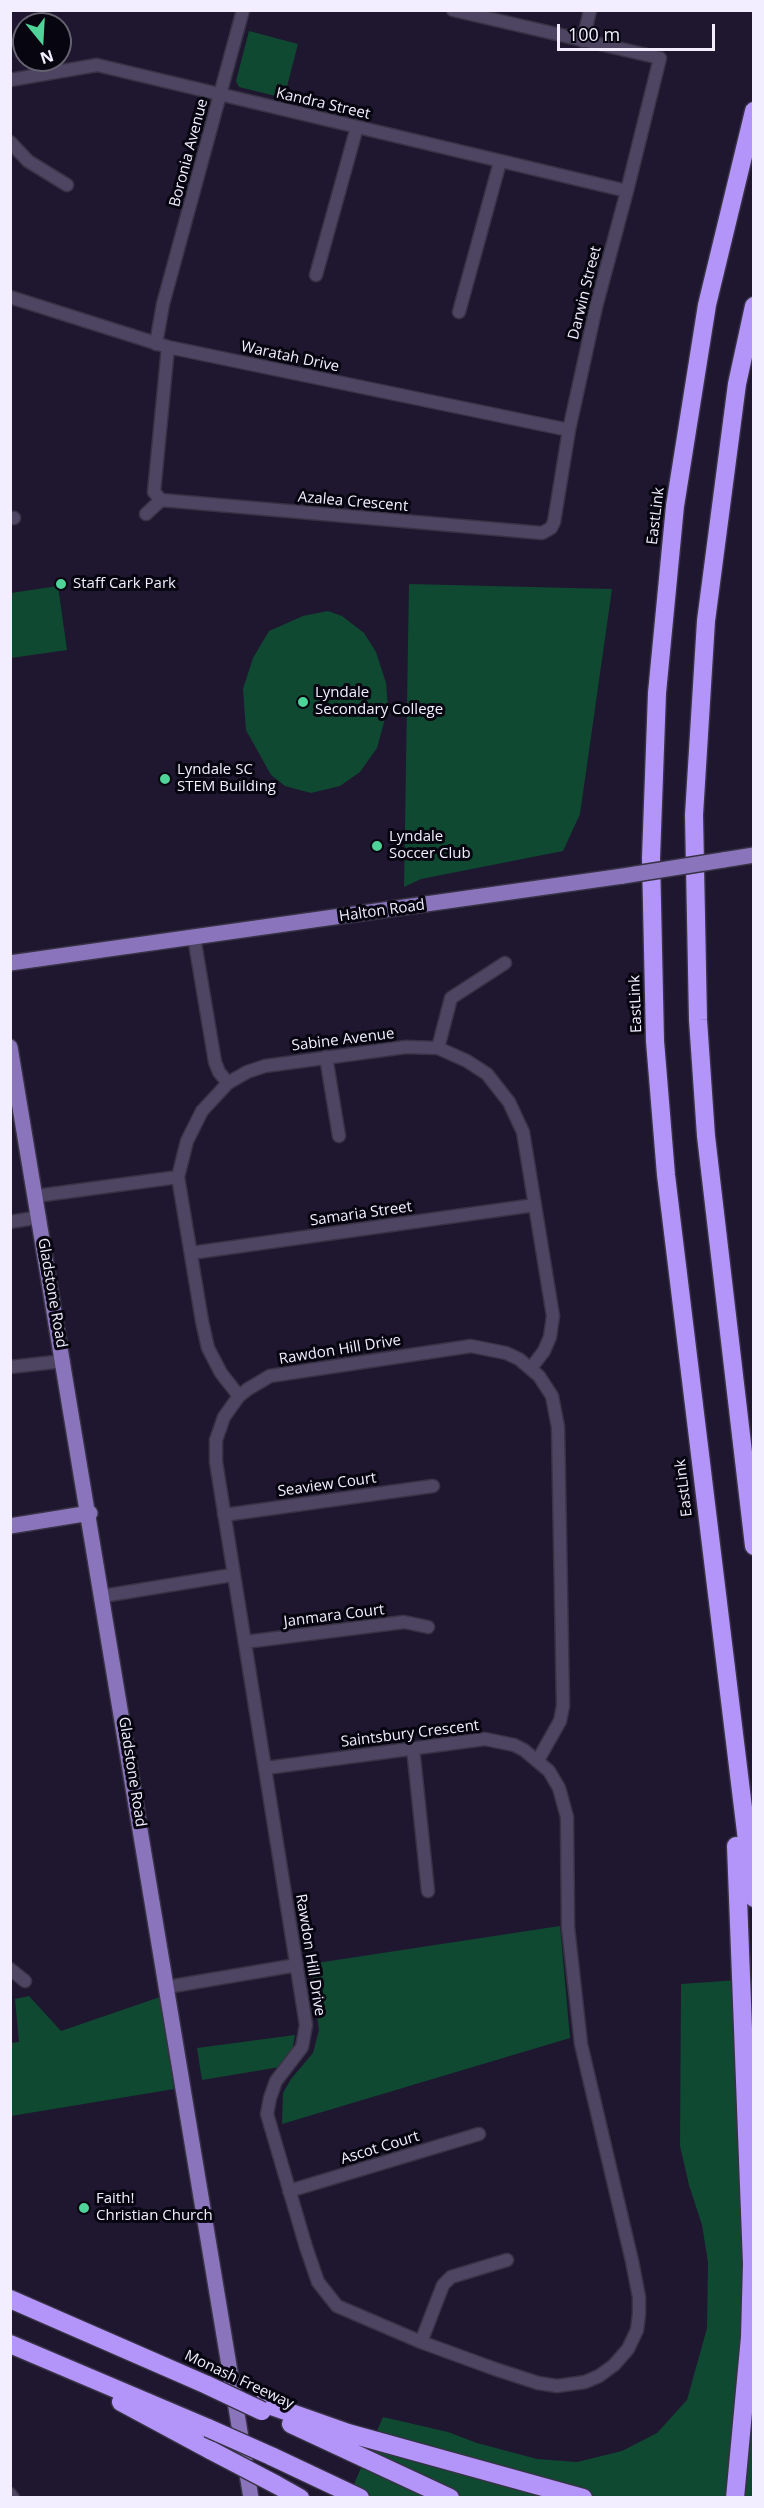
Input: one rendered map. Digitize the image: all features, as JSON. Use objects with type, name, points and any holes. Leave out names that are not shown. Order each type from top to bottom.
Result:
[{"type":"highway","name":"EastLink","points":[[753,111],[709,295],[685,434],[663,614],[651,814],[651,948],[660,1114],[673,1245],[753,1898]]},
{"type":"highway","points":[[753,306],[737,384],[706,621],[694,815],[698,1020],[706,1136],[753,1546]]},
{"type":"highway","points":[[731,1727],[752,2264],[750,2337],[735,2498]]},
{"type":"highway","name":"Monash Freeway","points":[[10,2299],[262,2407],[450,2498]]},
{"type":"highway","points":[[10,2344],[208,2428],[360,2498]]},
{"type":"highway","points":[[43,2358],[300,2498]]},
{"type":"highway","points":[[262,2407],[583,2498]]},
{"type":"main road","name":"Halton Road","points":[[10,963],[623,876],[753,855]]},
{"type":"main road","name":"Gladstone Road","points":[[10,1047],[90,1513],[251,2498]]},
{"type":"main road","points":[[10,1526],[90,1513]]},
{"type":"street","name":"Boronia Avenue","points":[[158,345],[164,304],[243,10]]},
{"type":"street","points":[[453,10],[583,40],[590,10]]},
{"type":"street","name":"Darwin Street","points":[[542,533],[551,528],[554,522],[568,430],[596,307],[660,57],[583,40]]},
{"type":"street","name":"Kandra Street","points":[[10,80],[97,64],[627,191]]},
{"type":"street","points":[[316,275],[357,127]]},
{"type":"street","points":[[10,142],[28,161],[67,185]]},
{"type":"street","points":[[459,312],[500,162]]},
{"type":"street","name":"Waratah Drive","points":[[10,297],[158,345],[568,430]]},
{"type":"street","points":[[146,514],[160,500],[154,492],[158,345]]},
{"type":"street","name":"Azalea Crescent","points":[[160,500],[542,533]]},
{"type":"street","points":[[194,937],[215,1062],[219,1072],[228,1083]]},
{"type":"street","points":[[438,1048],[451,998],[505,963]]},
{"type":"street","name":"Sabine Avenue","points":[[239,1396],[221,1373],[208,1348],[178,1177],[187,1141],[202,1111],[228,1083],[256,1068],[406,1047],[438,1048],[467,1061],[487,1074],[509,1102],[523,1132],[554,1316],[550,1337],[544,1351],[531,1368]]},
{"type":"street","points":[[326,1057],[339,1136]]},
{"type":"street","points":[[36,1197],[178,1177]]},
{"type":"street","name":"Samaria Street","points":[[191,1253],[535,1205]]},
{"type":"street","points":[[10,1222],[39,1217]]},
{"type":"street","name":"Rawdon Hill Drive","points":[[538,1760],[557,1728],[563,1706],[558,1427],[552,1396],[531,1368],[506,1353],[471,1346],[270,1376],[239,1396],[224,1417],[216,1440],[216,1462],[232,1575],[266,1768],[306,2025],[296,2057],[276,2081],[267,2114],[318,2282],[337,2306],[421,2342],[538,2383],[556,2386],[585,2382],[614,2366],[628,2349],[637,2330],[639,2297],[581,2044],[568,1927],[567,1817],[559,1788],[549,1771]]},
{"type":"street","points":[[10,1367],[64,1361]]},
{"type":"street","name":"Seaview Court","points":[[224,1515],[433,1486]]},
{"type":"street","points":[[103,1596],[232,1575]]},
{"type":"street","name":"Janmara Court","points":[[245,1642],[404,1622],[428,1627]]},
{"type":"street","name":"Saintsbury Crescent","points":[[266,1768],[486,1739],[514,1745],[538,1760],[549,1771]]},
{"type":"street","points":[[413,1748],[428,1891]]},
{"type":"street","points":[[167,1987],[297,1965]]},
{"type":"street","points":[[10,1969],[25,1980]]},
{"type":"street","name":"Ascot Court","points":[[289,2191],[479,2134]]},
{"type":"street","points":[[421,2342],[443,2285],[451,2277],[507,2260]]},
{"type":"street","points":[[10,2494],[14,2498]]},
{"type":"green space","points":[[249,31],[298,44],[284,98],[239,87],[236,81]]},
{"type":"green space","points":[[409,584],[612,589],[580,814],[563,851],[421,879],[404,887]]},
{"type":"green space","points":[[58,586],[67,650],[11,658],[11,593]]},
{"type":"green space","points":[[328,611],[342,616],[364,633],[376,652],[386,683],[388,708],[377,748],[360,772],[340,786],[311,793],[285,786],[271,775],[246,730],[243,689],[253,658],[269,631],[303,616]]},
{"type":"green space","points":[[560,1926],[570,2038],[282,2124],[283,2093],[291,2079],[313,2053],[319,2030],[310,1964]]},
{"type":"green space","points":[[753,1979],[753,2497],[348,2498],[383,2417],[448,2432],[477,2443],[537,2459],[577,2462],[622,2451],[657,2433],[687,2400],[707,2328],[708,2262],[702,2225],[680,2146],[681,1984]]},
{"type":"green space","points":[[29,1996],[61,2031],[160,1997],[174,2089],[11,2116],[11,2043],[19,2042],[15,1999]]},
{"type":"green space","points":[[295,2035],[292,2051],[280,2067],[202,2080],[197,2048]]},
{"type":"place","name":"Staff Cark Park","points":[[61,584]]},
{"type":"place","name":"Lyndale Secondary College","points":[[303,702]]},
{"type":"place","name":"Lyndale SC STEM Building","points":[[165,779]]},
{"type":"place","name":"Lyndale Soccer Club","points":[[377,846]]},
{"type":"place","name":"Faith! Christian Church","points":[[84,2208]]}]
